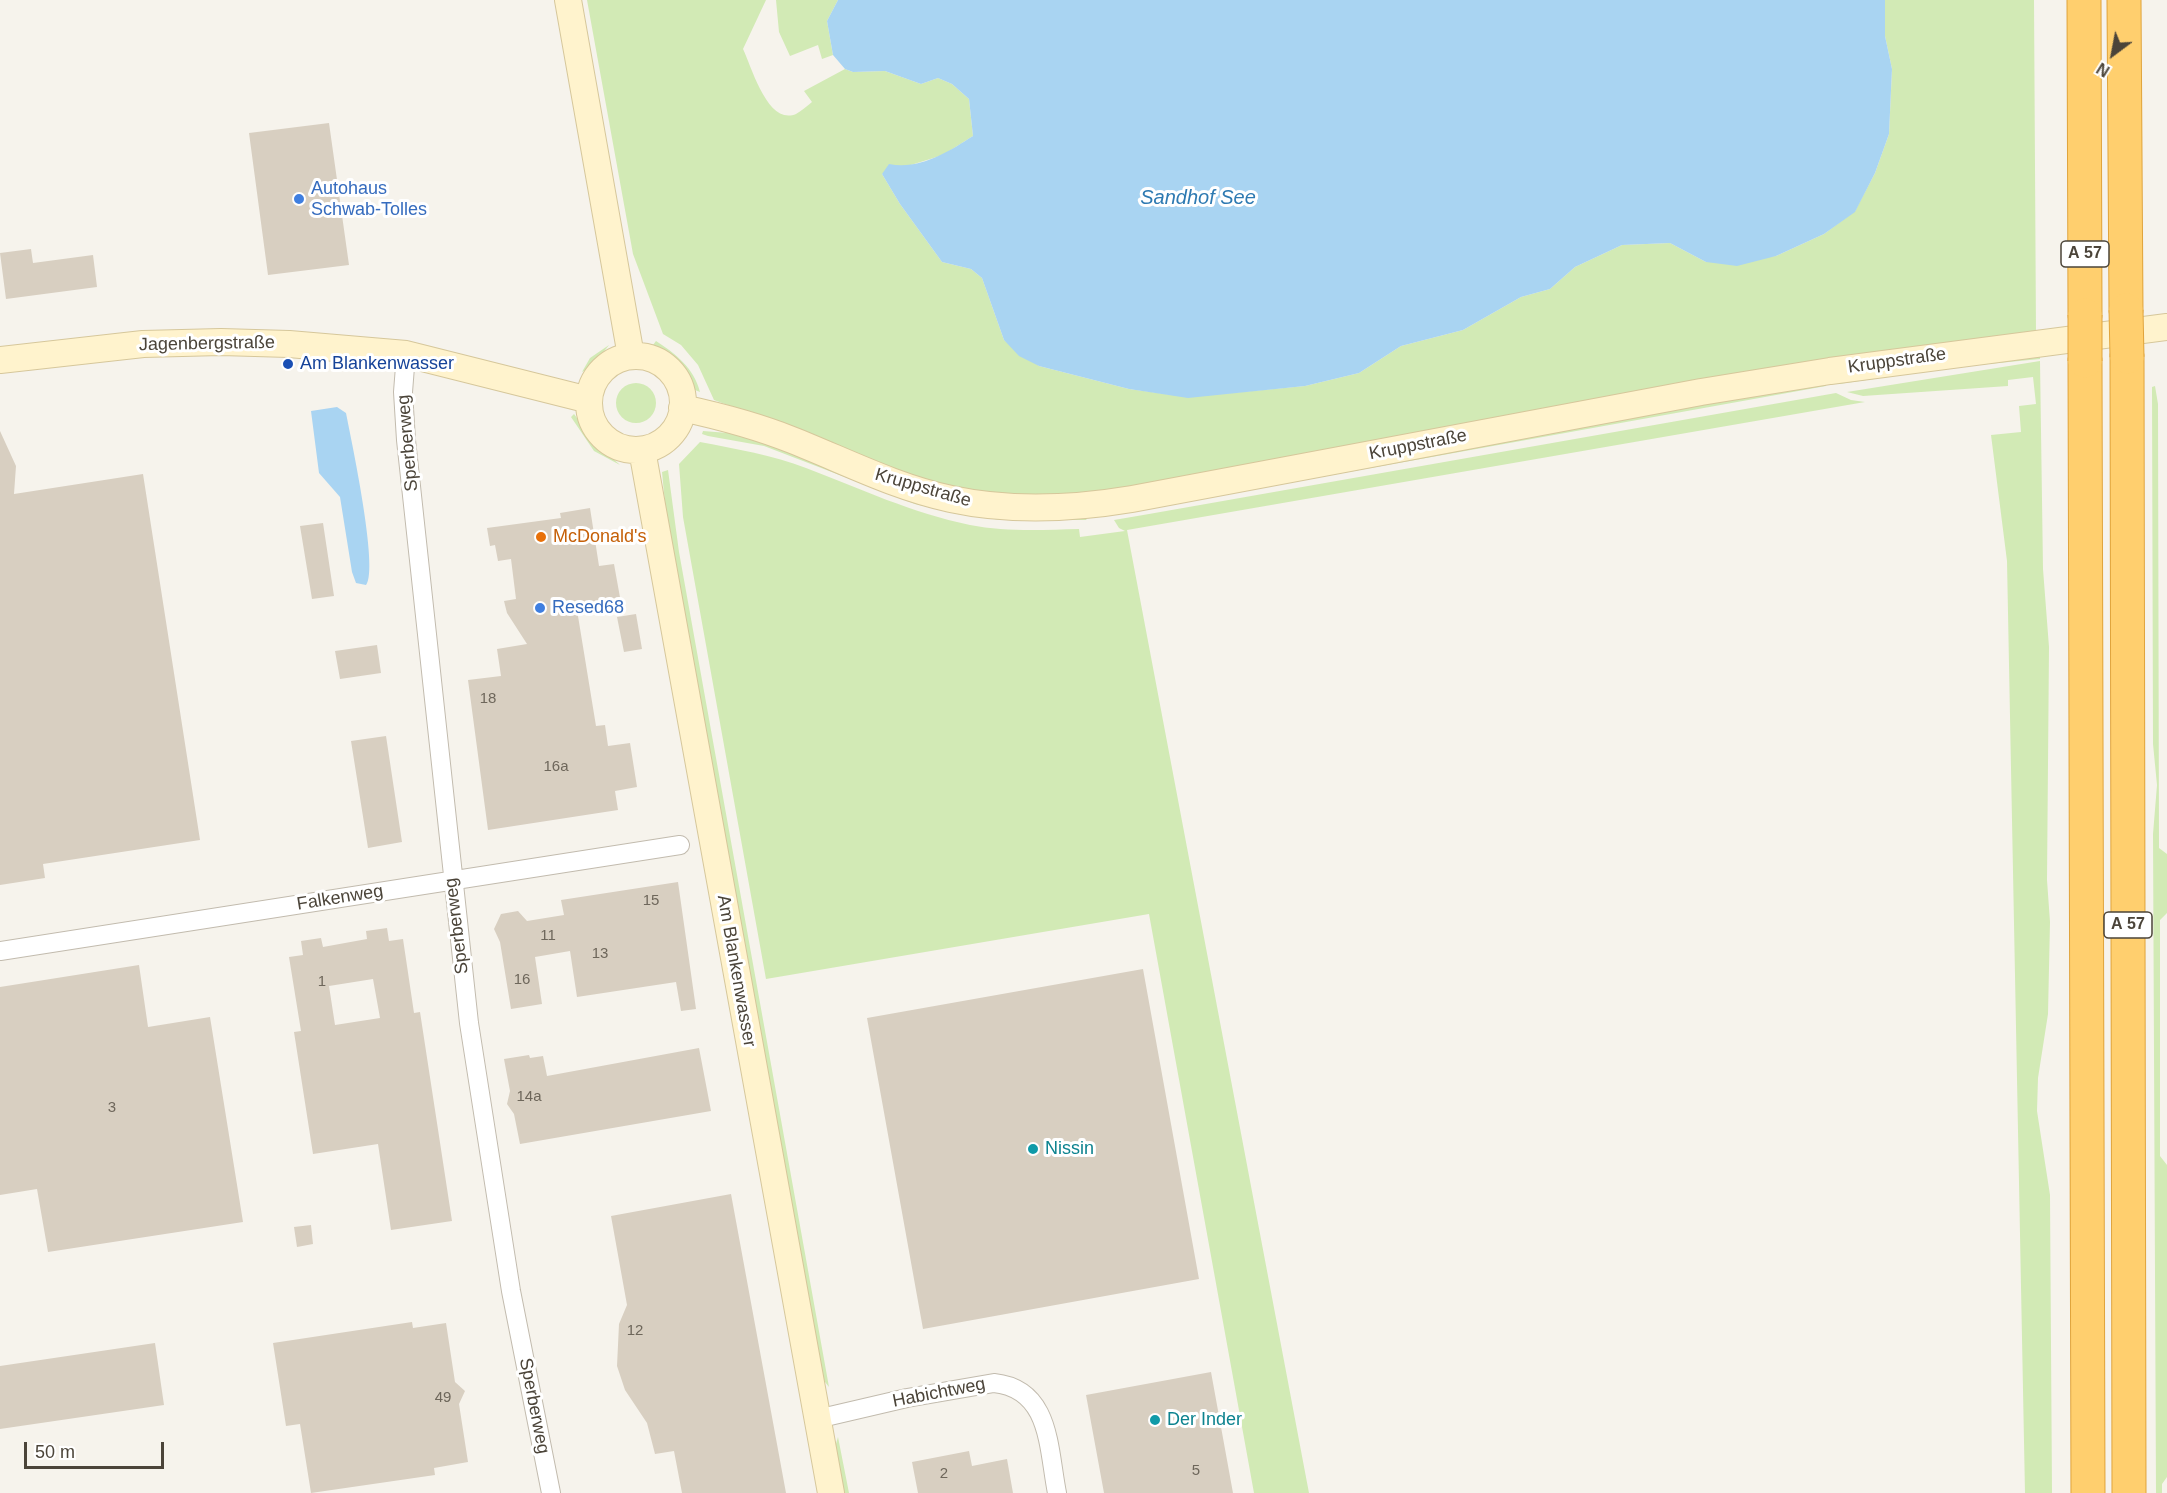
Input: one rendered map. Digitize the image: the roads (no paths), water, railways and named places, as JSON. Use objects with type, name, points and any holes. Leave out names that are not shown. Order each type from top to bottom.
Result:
[{"type":"highway","name":"A 57","points":[[2084,0],[2088,1493]]},
{"type":"highway","name":"A 57","points":[[2124,0],[2127,357],[2129,1493]]},
{"type":"street","points":[[568,0],[632,356]]},
{"type":"street","name":"Kruppstraße","points":[[682,408],[768,431],[881,478],[950,499],[1019,508],[1058,508],[1132,499],[1701,392],[1830,371],[2167,327]]},
{"type":"street","name":"Jagenbergstraße","points":[[0,360],[143,344],[221,342],[289,344],[406,354],[589,400]]},
{"type":"street","name":"Sperberweg","points":[[406,354],[405,428],[452,881],[473,1054],[500,1224],[551,1493]]},
{"type":"street","points":[[632,356],[656,361],[668,369],[679,387],[682,408],[678,423],[669,436],[657,445],[642,450],[615,445],[603,437],[592,419],[589,400],[593,384],[602,371],[614,362],[632,356]]},
{"type":"street","name":"Am Blankenwasser","points":[[642,450],[831,1493]]},
{"type":"street","name":"Falkenweg","points":[[0,951],[680,845]]},
{"type":"street","name":"Habichtweg","points":[[817,1419],[930,1394],[994,1383],[1006,1384],[1018,1389],[1037,1404],[1043,1421],[1057,1493]]},
{"type":"water","name":"Sandhof See","points":[[838,0],[1885,0],[1885,36],[1892,69],[1889,134],[1875,173],[1855,212],[1824,234],[1776,256],[1737,266],[1706,262],[1670,243],[1622,245],[1575,267],[1550,289],[1521,297],[1463,330],[1401,346],[1359,373],[1305,386],[1188,398],[1129,389],[1039,366],[1019,356],[1004,340],[982,278],[971,269],[942,262],[900,204],[882,174],[889,164],[923,162],[973,136],[969,99],[952,84],[938,78],[921,84],[885,71],[853,72],[845,69],[833,55],[827,21]]},
{"type":"water","points":[[337,407],[346,413],[363,503],[369,555],[369,574],[366,585],[356,583],[352,572],[340,497],[319,473],[311,411]]},
{"type":"place","name":"Autohaus Schwab-Tolles","points":[[299,199]]},
{"type":"place","name":"Am Blankenwasser","points":[[288,364]]},
{"type":"place","name":"McDonald's","points":[[541,537]]},
{"type":"place","name":"Resed68","points":[[540,608]]},
{"type":"place","name":"Nissin","points":[[1033,1149]]},
{"type":"place","name":"Der Inder","points":[[1155,1420]]}]
